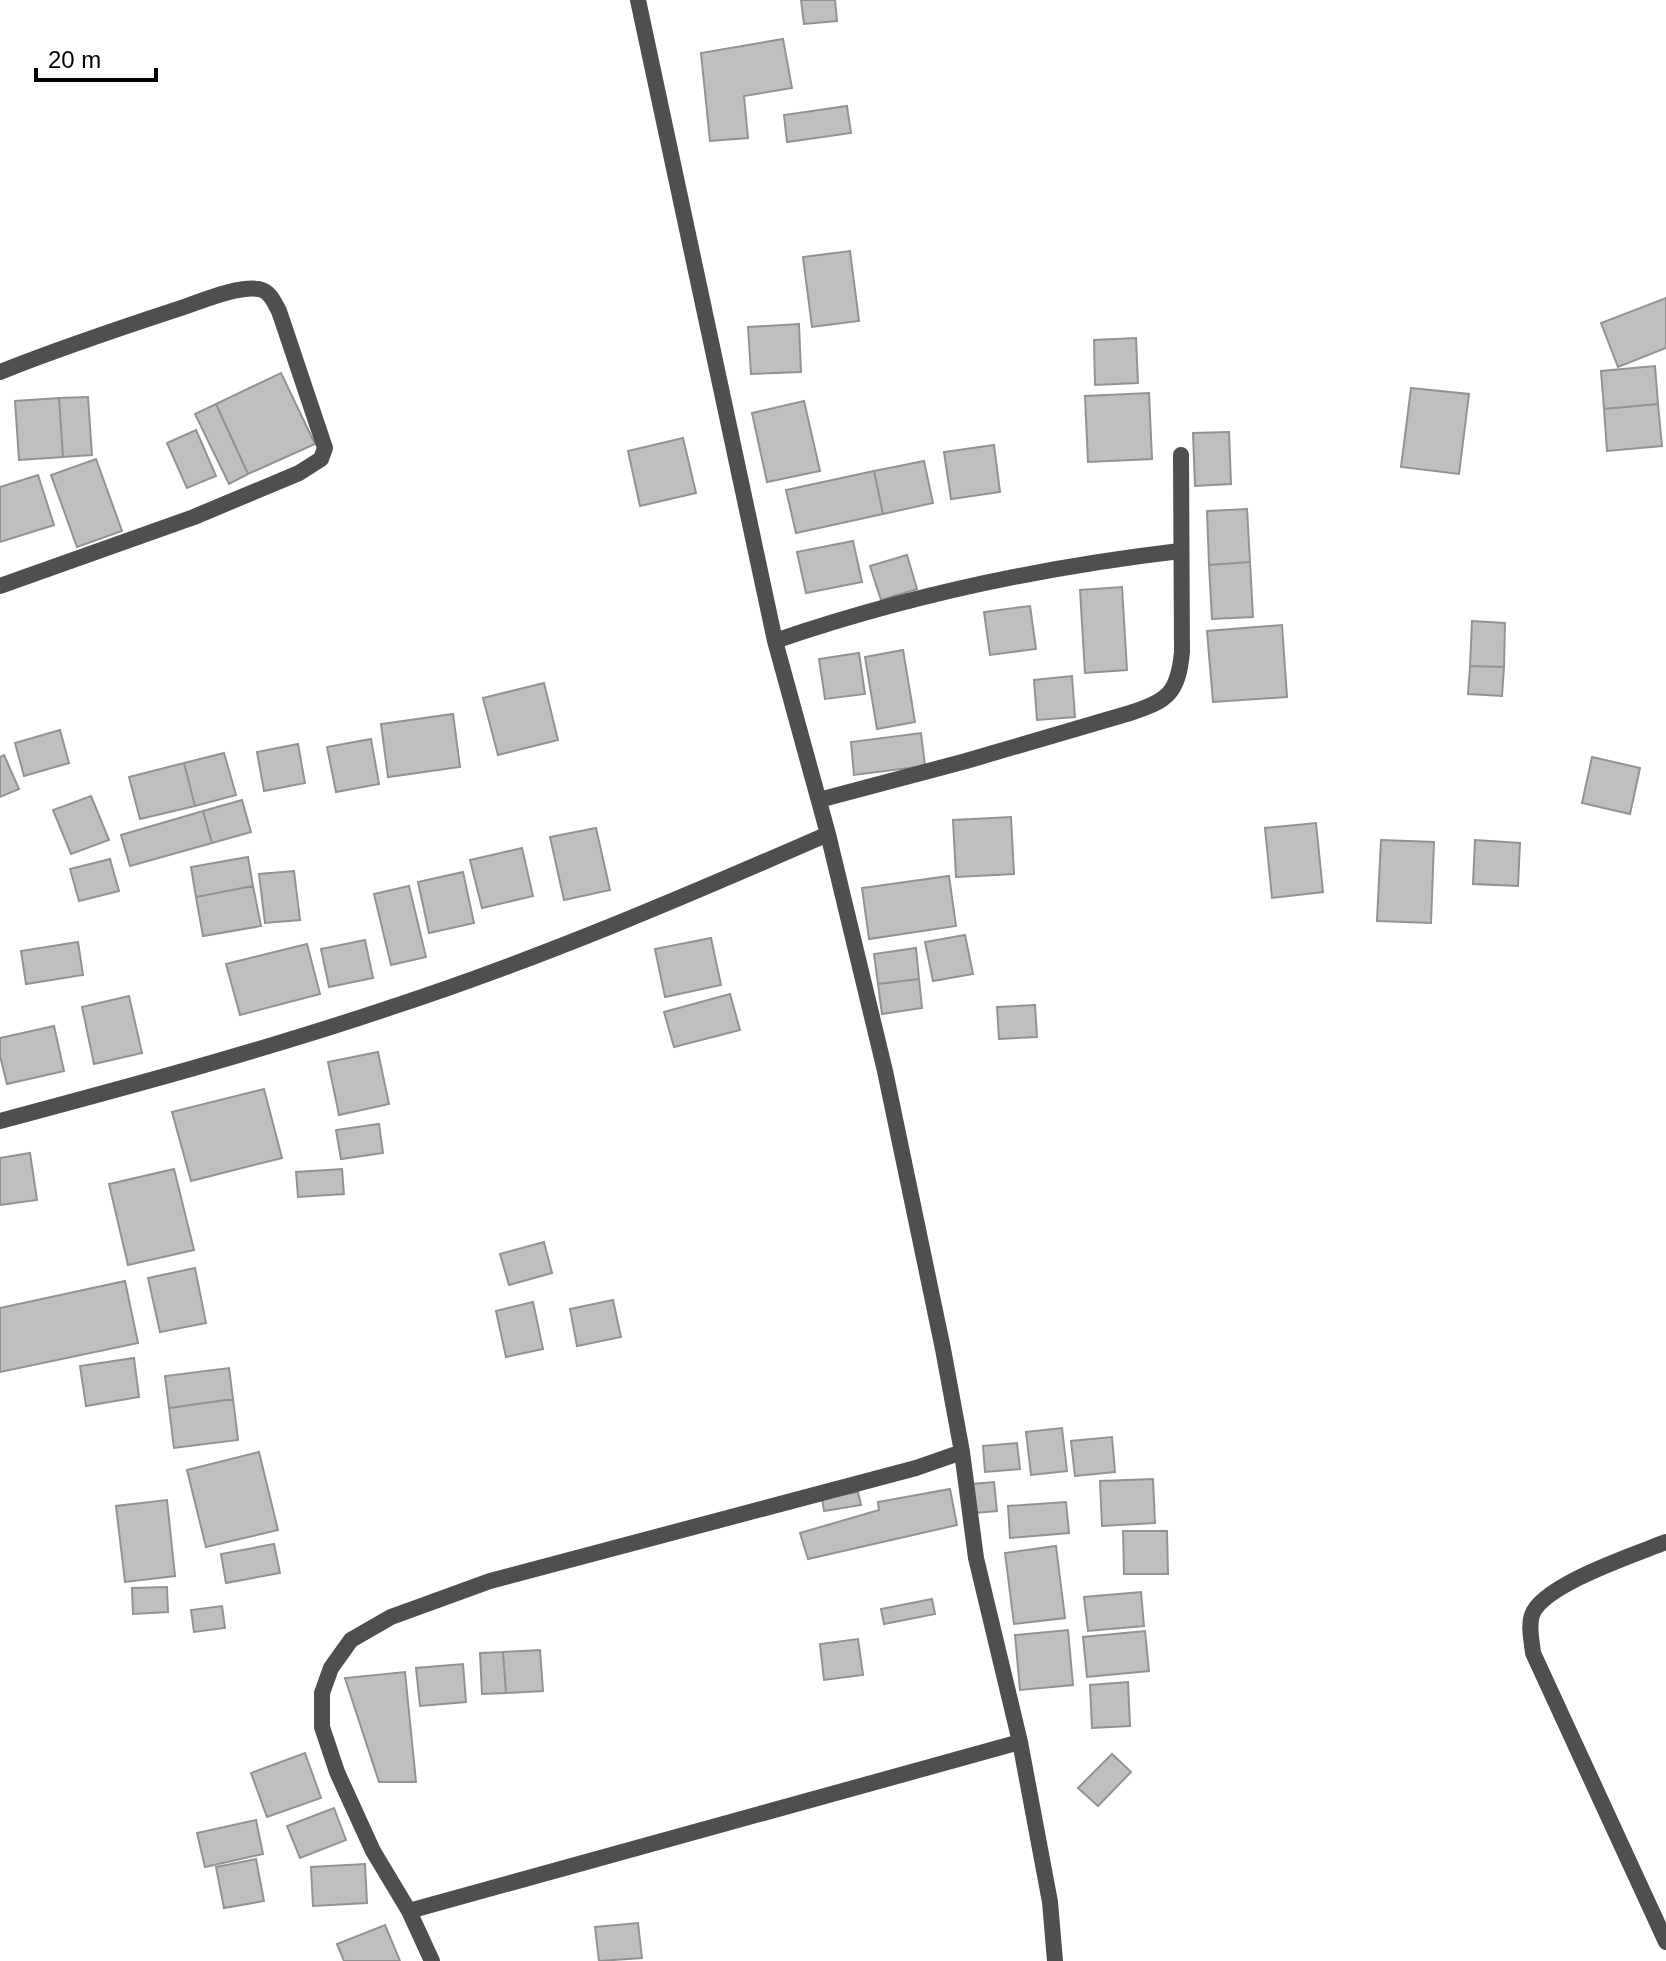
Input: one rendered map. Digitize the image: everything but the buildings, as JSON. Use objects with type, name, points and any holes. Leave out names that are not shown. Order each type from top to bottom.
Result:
[{"type":"street","points":[[638,0],[775,641],[828,834],[885,1071],[962,1452],[976,1558],[1020,1742],[1050,1902],[1055,1961]]},
{"type":"street","points":[[0,372],[74,343],[207,299],[242,290],[260,290],[271,296],[279,311],[325,448],[317,462],[286,478],[194,517],[0,586]]},
{"type":"street","points":[[819,800],[1130,713],[1153,706],[1171,695],[1180,675],[1182,652],[1181,455]]},
{"type":"street","points":[[775,641],[820,626],[1011,576],[1085,562],[1180,551]]},
{"type":"street","points":[[0,1121],[245,1054],[392,1008],[603,929],[828,834]]},
{"type":"street","points":[[432,1961],[409,1911],[373,1851],[337,1772],[322,1727],[322,1693],[331,1668],[351,1640],[391,1617],[490,1581],[916,1468],[962,1452]]},
{"type":"street","points":[[1666,1542],[1559,1587],[1540,1603],[1531,1616],[1533,1653],[1666,1942]]},
{"type":"street","points":[[409,1911],[1020,1742]]}]
